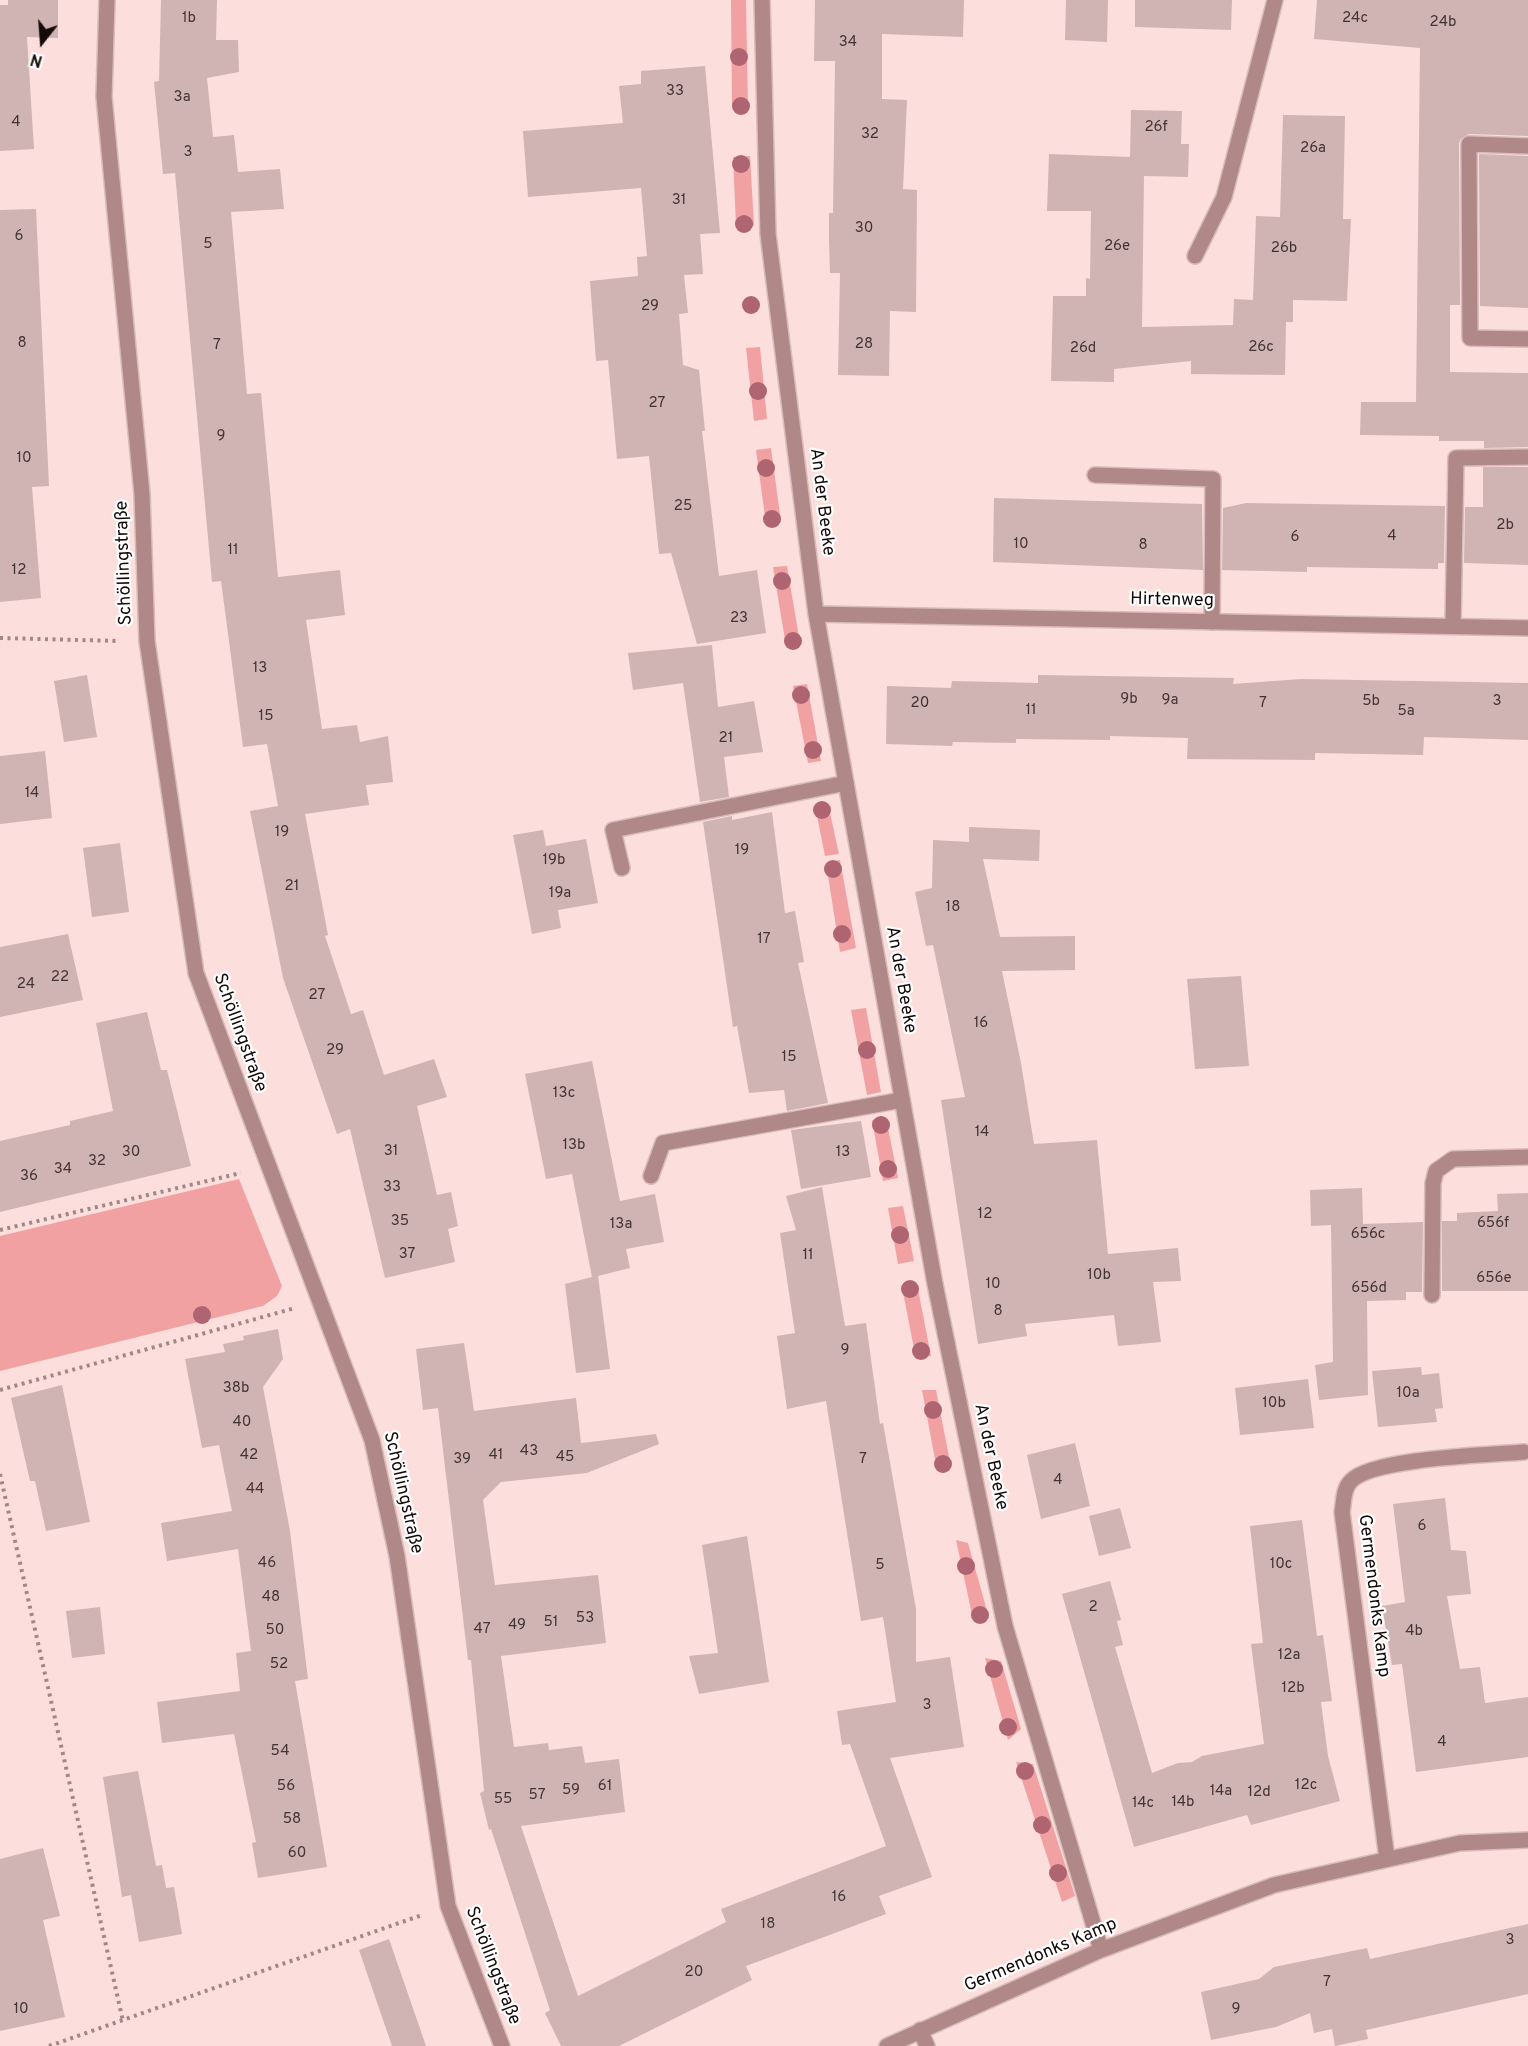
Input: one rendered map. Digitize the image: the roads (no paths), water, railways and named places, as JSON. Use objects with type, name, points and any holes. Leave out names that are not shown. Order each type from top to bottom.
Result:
[{"type":"street","name":"Schöllingstraße","points":[[107,0],[104,97],[142,494],[147,641],[196,973],[318,1302],[372,1440],[397,1556],[448,1906],[502,2046]]},
{"type":"street","name":"An der Beeke","points":[[762,0],[768,234],[816,614],[935,1284],[1005,1626],[1101,1950]]},
{"type":"street","points":[[1195,256],[1224,197],[1275,0]]},
{"type":"street","points":[[1528,146],[1469,144],[1470,338],[1528,339]]},
{"type":"street","points":[[1453,626],[1456,458],[1528,457]]},
{"type":"street","points":[[1095,475],[1213,479],[1212,622]]},
{"type":"street","name":"Hirtenweg","points":[[816,614],[1528,628]]},
{"type":"street","points":[[622,868],[613,830],[846,783]]},
{"type":"street","points":[[651,1176],[663,1143],[902,1100]]},
{"type":"street","points":[[1432,1294],[1432,1183],[1436,1171],[1453,1159],[1528,1157]]},
{"type":"street","name":"Germendonks Kamp","points":[[1387,1859],[1342,1512],[1346,1489],[1353,1479],[1385,1466],[1524,1452]]},
{"type":"street","name":"Germendonks Kamp","points":[[887,2046],[1101,1950],[1274,1885],[1460,1843],[1528,1840]]},
{"type":"street","points":[[920,2030],[927,2046]]}]
